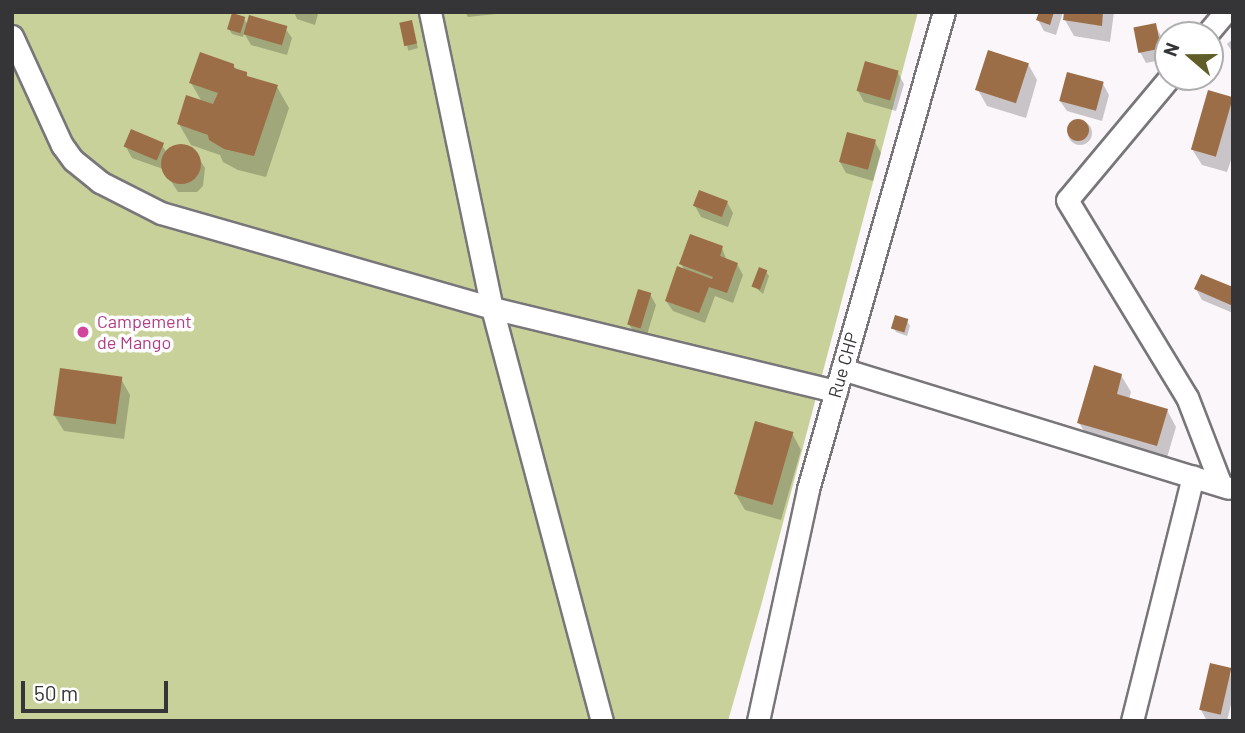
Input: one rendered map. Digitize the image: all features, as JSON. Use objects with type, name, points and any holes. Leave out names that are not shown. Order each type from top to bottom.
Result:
[{"type":"street","points":[[430,12],[492,309],[602,721]]},
{"type":"street","name":"Rue CHP","points":[[758,721],[796,538],[944,12]]},
{"type":"street","points":[[12,36],[61,145],[80,166],[100,182],[160,213],[492,309],[836,391]]},
{"type":"street","points":[[1158,91],[1067,200],[1187,397],[1227,487]]},
{"type":"street","points":[[842,369],[1227,487]]},
{"type":"street","points":[[1132,721],[1193,477]]},
{"type":"green space","points":[[12,12],[918,12],[728,721],[12,721]]},
{"type":"building","points":[[1039,12],[1054,12],[1050,25],[1036,20]]},
{"type":"building","points":[[1064,12],[1103,12],[1102,26],[1063,20]]},
{"type":"building","points":[[232,13],[245,17],[240,33],[227,29]]},
{"type":"building","points":[[249,15],[287,26],[282,45],[243,34]]},
{"type":"building","points":[[412,20],[417,43],[404,46],[399,23]]},
{"type":"building","points":[[1154,23],[1154,50],[1138,53],[1133,27]]},
{"type":"building","points":[[988,50],[1029,63],[1016,103],[975,90]]},
{"type":"building","points":[[200,52],[234,64],[234,68],[247,72],[247,76],[278,85],[254,156],[224,149],[209,140],[208,135],[177,124],[186,95],[213,104],[218,93],[189,83]]},
{"type":"building","points":[[865,61],[899,71],[890,100],[856,91]]},
{"type":"building","points":[[1067,72],[1104,82],[1096,111],[1059,101]]},
{"type":"building","points":[[1208,91],[1233,97],[1216,157],[1191,150]]},
{"type":"building","points":[[1078,119],[1086,122],[1089,130],[1086,138],[1078,141],[1070,138],[1067,130],[1070,122]]},
{"type":"building","points":[[131,129],[164,143],[157,161],[124,146]]},
{"type":"building","points":[[847,132],[876,140],[868,170],[839,162]]},
{"type":"building","points":[[181,144],[189,145],[195,150],[200,156],[200,172],[195,178],[189,183],[181,184],[173,183],[167,178],[162,172],[161,164],[162,156],[167,150],[173,145]]},
{"type":"building","points":[[699,190],[728,201],[722,217],[693,206]]},
{"type":"building","points":[[690,234],[723,246],[720,256],[738,263],[727,293],[709,287],[699,313],[665,301],[677,266],[712,279],[713,277],[679,264]]},
{"type":"building","points":[[759,267],[767,270],[760,290],[751,287]]},
{"type":"building","points":[[1201,274],[1233,287],[1233,306],[1194,289]]},
{"type":"building","points":[[638,289],[651,293],[641,328],[627,324]]},
{"type":"building","points":[[895,315],[908,319],[904,332],[891,328]]},
{"type":"building","points":[[1094,365],[1122,374],[1117,394],[1168,409],[1157,446],[1077,423]]},
{"type":"building","points":[[60,368],[122,377],[116,424],[53,416]]},
{"type":"building","points":[[755,421],[793,432],[773,505],[734,494]]},
{"type":"building","points":[[1210,663],[1231,668],[1221,715],[1199,710]]},
{"type":"place","name":"Campement de Mango","points":[[83,332]]}]
